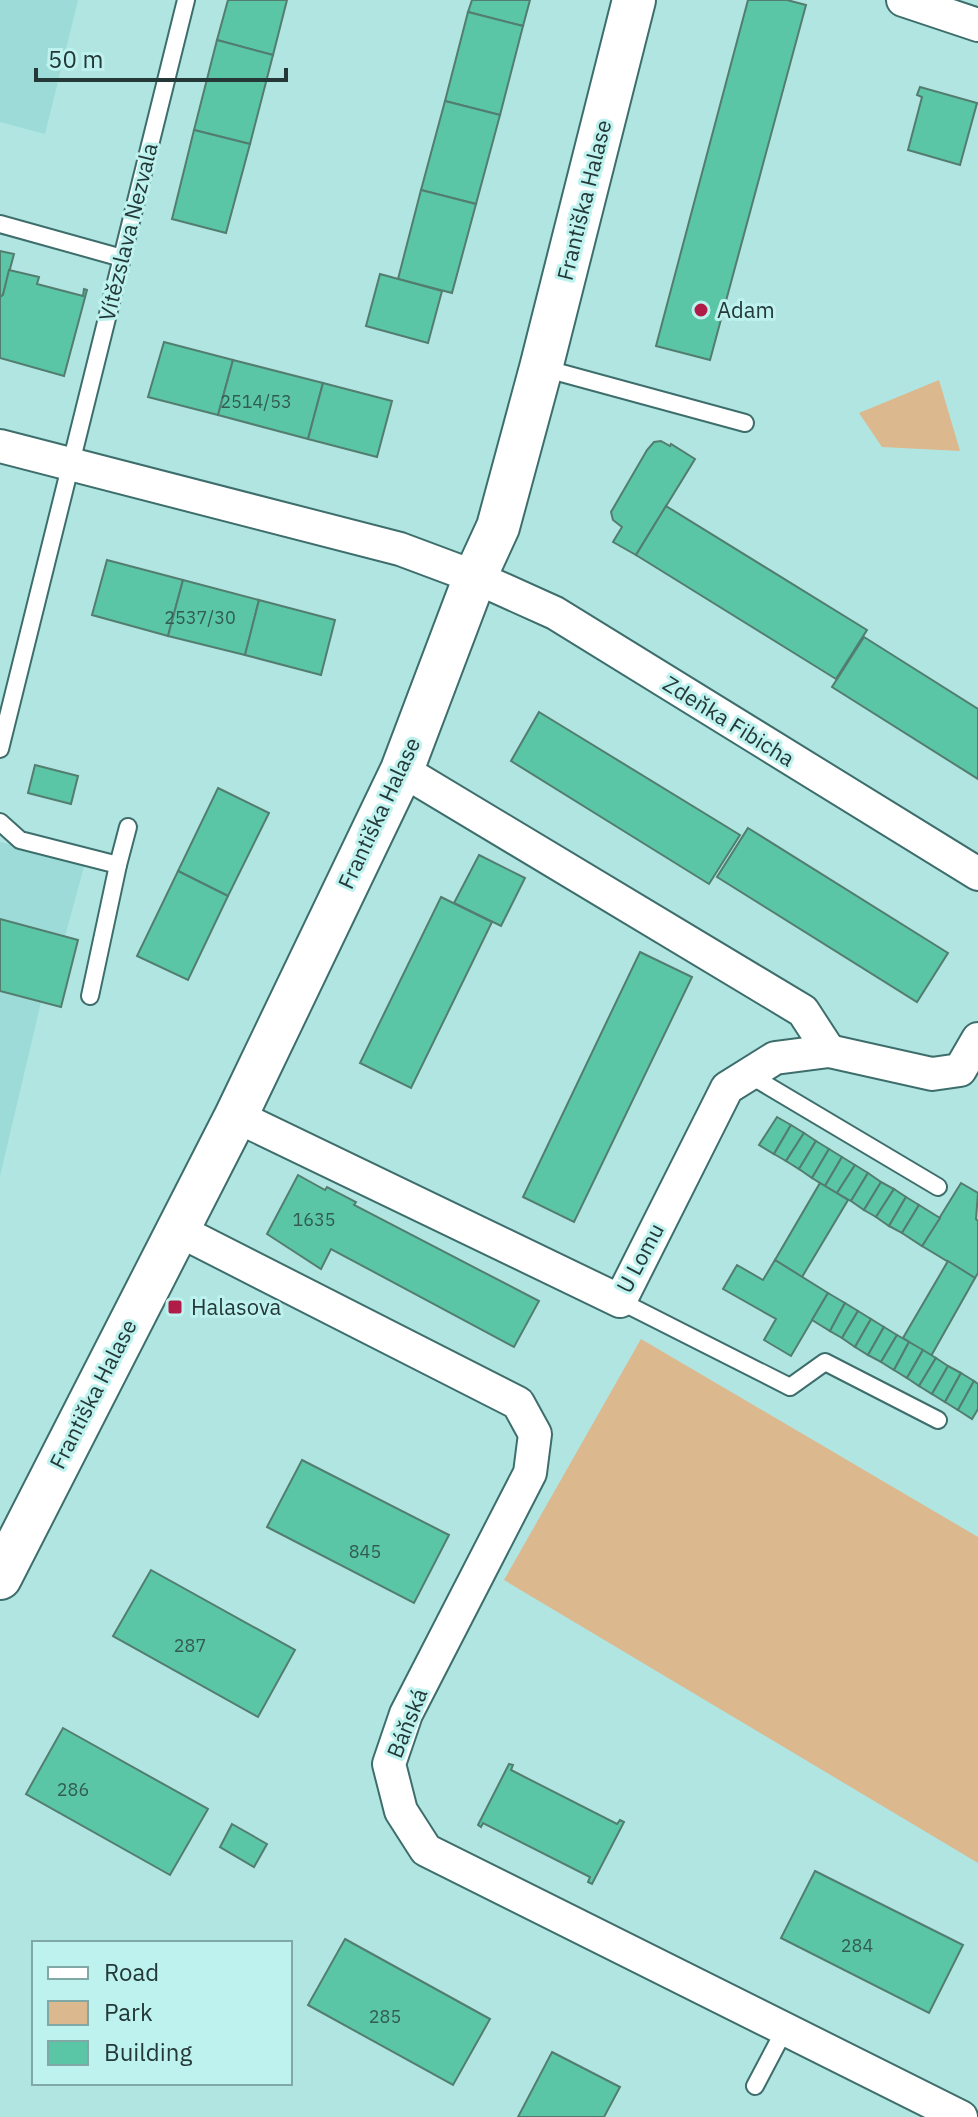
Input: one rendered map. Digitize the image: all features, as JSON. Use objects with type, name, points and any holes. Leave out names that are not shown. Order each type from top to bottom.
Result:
[{"type":"street","name":"Františka Halase","points":[[0,1578],[236,1116],[402,770],[475,577],[498,527],[634,0]]},
{"type":"street","points":[[903,0],[978,25]]},
{"type":"street","points":[[0,446],[400,549],[475,577]]},
{"type":"street","name":"Zdeňka Fibicha","points":[[475,577],[555,613],[978,874]]},
{"type":"street","points":[[402,770],[803,1011],[829,1051]]},
{"type":"street","name":"U Lomu","points":[[236,1116],[620,1301],[727,1088],[775,1058],[829,1051],[932,1074],[960,1070],[978,1039]]},
{"type":"street","name":"Báňská","points":[[176,1229],[518,1403],[535,1434],[530,1473],[406,1714],[389,1764],[401,1811],[426,1850],[961,2117]]},
{"type":"lane","name":"Vítězslava Nezvala","points":[[0,749],[186,0]]},
{"type":"lane","points":[[0,224],[122,258]]},
{"type":"lane","points":[[541,368],[745,423]]},
{"type":"lane","points":[[0,822],[20,840],[118,865]]},
{"type":"lane","points":[[90,996],[128,827]]},
{"type":"lane","points":[[748,1074],[938,1187]]},
{"type":"lane","points":[[620,1301],[790,1387],[825,1362],[938,1420]]},
{"type":"lane","points":[[755,2086],[785,2029]]},
{"type":"shaded area","points":[[0,0],[78,0],[45,134],[0,122]]},
{"type":"shaded area","points":[[0,842],[85,863],[65,936],[0,919]]},
{"type":"shaded area","points":[[0,991],[41,1002],[0,1176]]},
{"type":"green space","points":[[939,380],[960,451],[882,447],[859,413]]},
{"type":"green space","points":[[641,1339],[978,1537],[978,1863],[504,1580]]},
{"type":"building","points":[[228,0],[287,0],[273,55],[217,40]]},
{"type":"building","points":[[472,0],[530,0],[523,26],[468,12]]},
{"type":"building","points":[[748,0],[787,0],[806,5],[710,360],[656,346]]},
{"type":"building","points":[[468,12],[523,26],[500,115],[445,101]]},
{"type":"building","points":[[217,40],[273,55],[250,144],[194,130]]},
{"type":"building","points":[[920,87],[977,103],[960,165],[908,150],[922,97],[917,95]]},
{"type":"building","points":[[445,101],[500,115],[476,204],[421,190]]},
{"type":"building","points":[[194,130],[250,144],[226,233],[172,219]]},
{"type":"building","points":[[421,190],[476,204],[452,293],[398,279]]},
{"type":"building","points":[[0,251],[14,254],[0,297]]},
{"type":"building","points":[[9,270],[39,277],[37,284],[83,296],[84,289],[87,290],[64,376],[0,358],[0,297]]},
{"type":"building","points":[[380,274],[442,291],[428,343],[366,326]]},
{"type":"building","points":[[164,342],[233,360],[218,415],[148,397]]},
{"type":"building","points":[[233,360],[323,383],[308,439],[218,415]]},
{"type":"building","points":[[323,383],[392,401],[377,457],[308,439]]},
{"type":"building","points":[[661,441],[695,459],[636,555],[613,542],[622,527],[613,520],[611,512],[647,450],[654,442]]},
{"type":"building","points":[[666,506],[867,630],[836,679],[636,555]]},
{"type":"building","points":[[107,560],[183,580],[168,636],[92,615]]},
{"type":"building","points":[[183,580],[259,600],[245,655],[168,636]]},
{"type":"building","points":[[259,600],[335,620],[321,675],[245,655]]},
{"type":"building","points":[[864,637],[978,709],[978,779],[832,687]]},
{"type":"building","points":[[539,712],[740,835],[709,884],[511,761]]},
{"type":"building","points":[[35,765],[78,776],[71,804],[28,793]]},
{"type":"building","points":[[218,788],[269,813],[228,896],[178,871]]},
{"type":"building","points":[[748,828],[948,953],[917,1002],[717,877]]},
{"type":"building","points":[[479,855],[525,878],[501,926],[454,903]]},
{"type":"building","points":[[178,871],[228,896],[188,980],[137,956]]},
{"type":"building","points":[[441,897],[492,922],[411,1088],[360,1063]]},
{"type":"building","points":[[0,919],[78,940],[61,1007],[0,991]]},
{"type":"building","points":[[640,952],[692,977],[574,1222],[523,1197]]},
{"type":"building","points":[[777,1117],[791,1125],[774,1154],[759,1145]]},
{"type":"building","points":[[791,1125],[804,1133],[786,1161],[774,1154]]},
{"type":"building","points":[[804,1133],[816,1141],[799,1169],[786,1161]]},
{"type":"building","points":[[816,1141],[829,1149],[812,1178],[799,1169]]},
{"type":"building","points":[[829,1149],[842,1157],[825,1186],[812,1178]]},
{"type":"building","points":[[842,1157],[855,1165],[837,1193],[825,1186]]},
{"type":"building","points":[[855,1165],[868,1173],[851,1201],[837,1193]]},
{"type":"building","points":[[868,1173],[881,1182],[864,1210],[851,1201]]},
{"type":"building","points":[[298,1175],[356,1202],[354,1205],[539,1301],[514,1347],[331,1249],[321,1269],[267,1234]]},
{"type":"building","points":[[881,1182],[894,1189],[876,1217],[864,1210]]},
{"type":"building","points":[[820,1183],[848,1200],[802,1277],[775,1260]]},
{"type":"building","points":[[961,1183],[978,1193],[978,1273],[975,1278],[922,1246]]},
{"type":"building","points":[[894,1189],[906,1197],[889,1226],[876,1217]]},
{"type":"building","points":[[906,1197],[919,1205],[902,1233],[889,1226]]},
{"type":"building","points":[[919,1205],[940,1218],[922,1246],[902,1233]]},
{"type":"building","points":[[775,1260],[828,1293],[791,1356],[764,1340],[776,1319],[723,1289],[737,1265],[763,1280]]},
{"type":"building","points":[[948,1261],[975,1278],[931,1356],[903,1338]]},
{"type":"building","points":[[828,1293],[845,1303],[830,1331],[812,1320]]},
{"type":"building","points":[[845,1303],[858,1311],[842,1338],[830,1331]]},
{"type":"building","points":[[858,1311],[871,1319],[855,1347],[842,1338]]},
{"type":"building","points":[[871,1319],[884,1327],[868,1355],[855,1347]]},
{"type":"building","points":[[884,1327],[897,1335],[881,1362],[868,1355]]},
{"type":"building","points":[[897,1335],[909,1342],[894,1370],[881,1362]]},
{"type":"building","points":[[909,1342],[923,1350],[907,1378],[894,1370]]},
{"type":"building","points":[[923,1350],[936,1358],[919,1386],[907,1378]]},
{"type":"building","points":[[936,1358],[948,1366],[932,1394],[919,1386]]},
{"type":"building","points":[[948,1366],[961,1373],[945,1402],[932,1394]]},
{"type":"building","points":[[961,1373],[974,1381],[958,1410],[945,1402]]},
{"type":"building","points":[[974,1381],[978,1384],[978,1409],[972,1419],[958,1410]]},
{"type":"building","points":[[302,1460],[449,1535],[414,1603],[267,1527]]},
{"type":"building","points":[[151,1570],[295,1650],[258,1717],[113,1636]]},
{"type":"building","points":[[63,1728],[208,1809],[170,1875],[26,1794]]},
{"type":"building","points":[[509,1764],[513,1765],[511,1770],[617,1824],[620,1820],[624,1822],[592,1884],[588,1882],[590,1877],[483,1823],[481,1827],[478,1825]]},
{"type":"building","points":[[232,1824],[267,1844],[254,1867],[220,1847]]},
{"type":"building","points":[[815,1871],[963,1945],[929,2013],[781,1938]]},
{"type":"building","points":[[345,1939],[490,2019],[453,2085],[308,2005]]},
{"type":"building","points":[[552,2052],[620,2087],[604,2117],[518,2117]]},
{"type":"place","name":"Adam","points":[[701,310]]},
{"type":"place","name":"Halasova","points":[[175,1307]]}]
